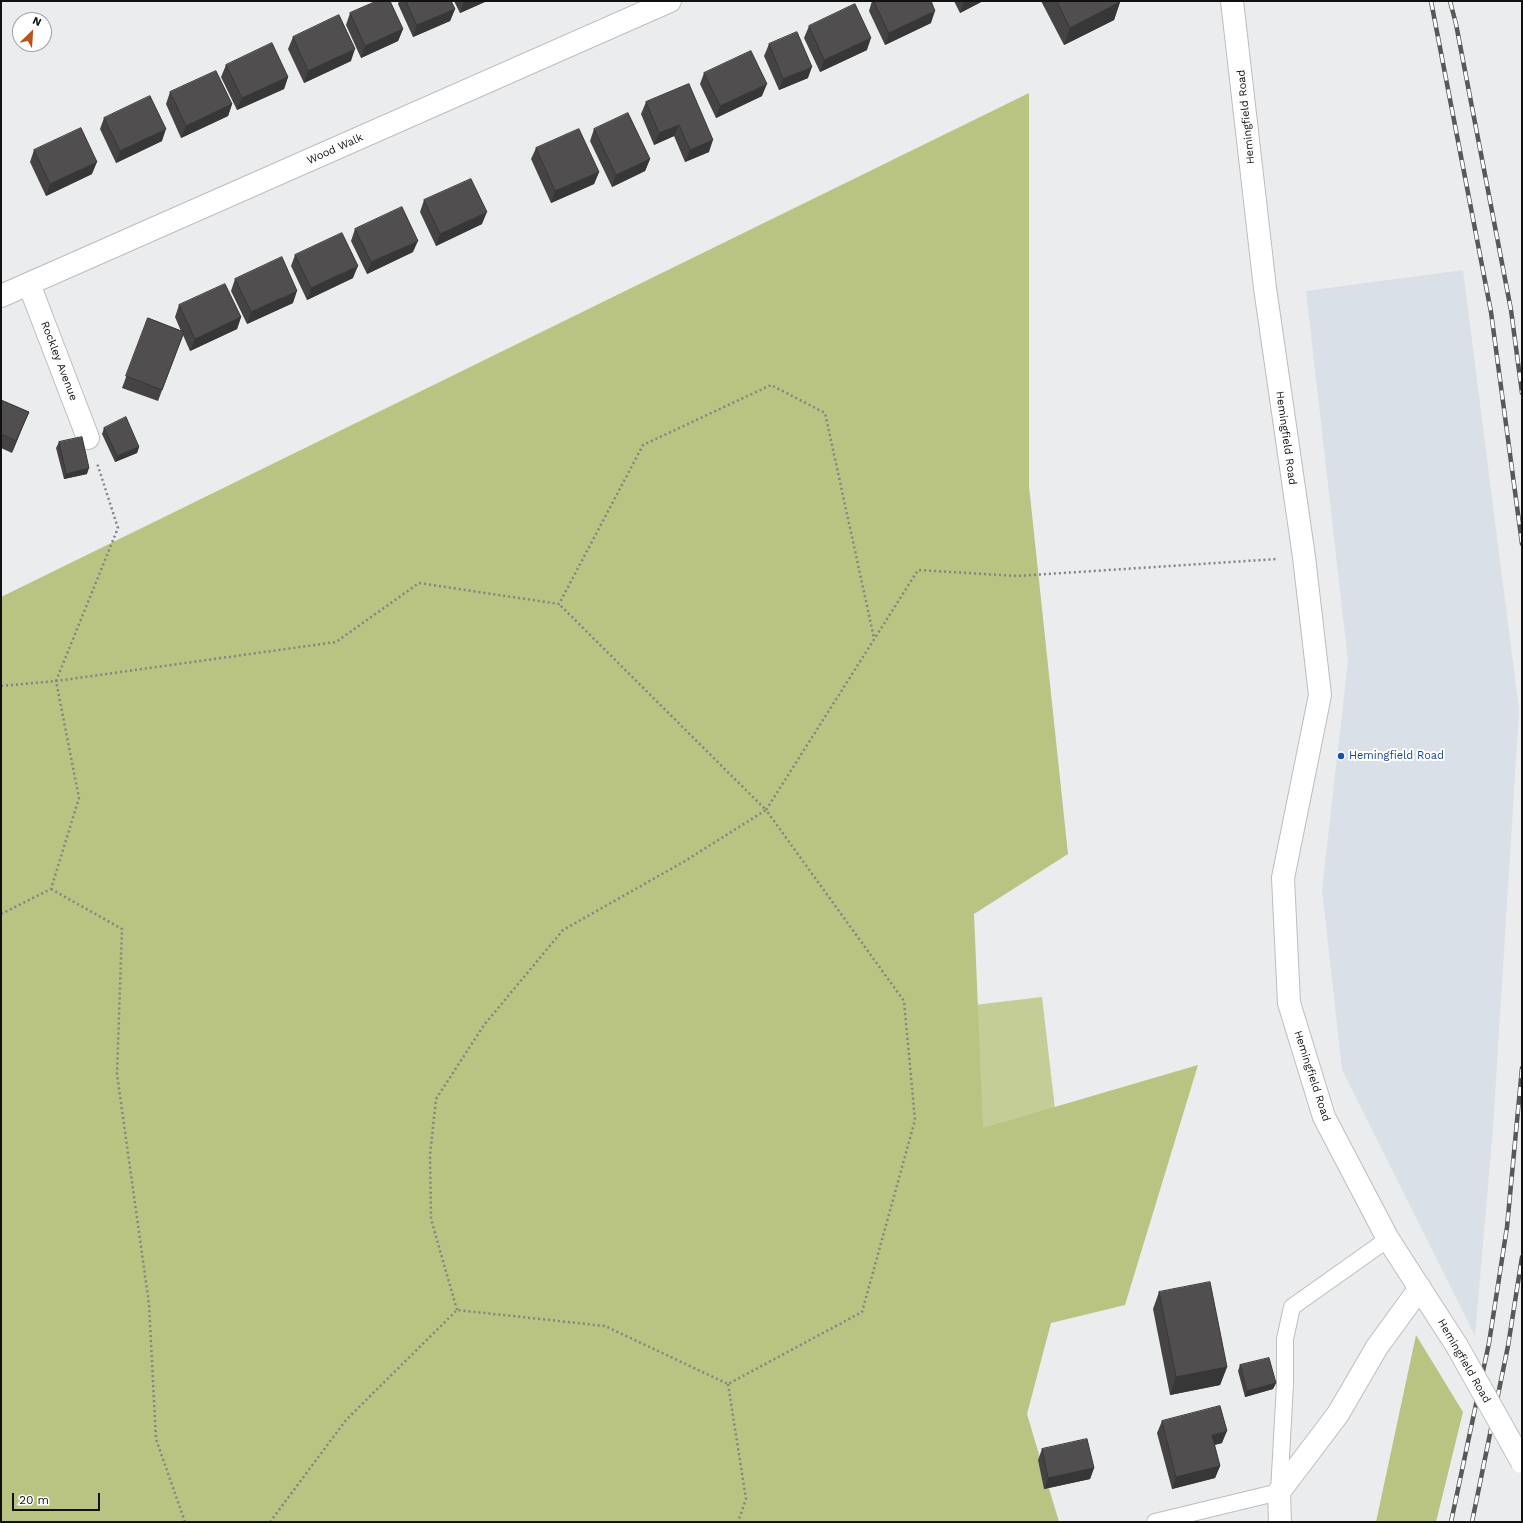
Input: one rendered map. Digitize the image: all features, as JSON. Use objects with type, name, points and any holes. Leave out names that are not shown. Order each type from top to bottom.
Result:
[{"type":"street","name":"Wood Walk","points":[[1,296],[670,1]]},
{"type":"street","name":"Hemingfield Road","points":[[1232,1],[1265,288],[1304,557],[1320,695],[1283,878],[1289,1003],[1324,1117],[1388,1239],[1457,1346],[1522,1462]]},
{"type":"street","name":"Rockley Avenue","points":[[29,284],[88,438]]},
{"type":"street","points":[[1280,1522],[1279,1492],[1338,1414],[1377,1347],[1420,1288]]},
{"type":"lane","points":[[1155,1522],[1279,1492],[1285,1384],[1285,1339],[1292,1307],[1388,1239]]},
{"type":"path","points":[[559,604],[643,445],[771,384],[825,413],[874,639]]},
{"type":"path","points":[[1,914],[50,889],[78,798],[56,681],[118,528],[88,438]]},
{"type":"path","points":[[457,1310],[431,1219],[430,1155],[436,1099],[484,1025],[563,930],[685,861],[766,810],[918,570],[1017,576],[1304,557]]},
{"type":"path","points":[[1,686],[56,681],[336,642],[418,584],[559,604],[766,810],[904,1001],[915,1120],[862,1312],[728,1384]]},
{"type":"path","points":[[50,889],[122,929],[117,1074],[149,1304],[156,1439],[185,1522]]},
{"type":"path","points":[[457,1310],[605,1326],[728,1384]]},
{"type":"path","points":[[270,1522],[346,1420],[457,1310]]},
{"type":"path","points":[[728,1384],[746,1499],[738,1522]]},
{"type":"shaded area","points":[[1463,270],[1519,710],[1493,1128],[1475,1336],[1342,1070],[1322,890],[1348,661],[1306,291]]},
{"type":"green space","points":[[1029,93],[1029,486],[1068,854],[974,914],[983,1128],[1198,1065],[1125,1305],[1051,1323],[1027,1414],[1059,1522],[1,1522],[1,597]]},
{"type":"green space","points":[[1042,997],[1057,1126],[981,1135],[966,1006]]},
{"type":"green space","points":[[1416,1335],[1463,1412],[1436,1522],[1376,1522]]},
{"type":"building","points":[[377,1],[390,1],[403,29],[365,46],[350,13]]},
{"type":"building","points":[[406,1],[451,1],[455,9],[417,25]]},
{"type":"building","points":[[874,1],[931,1],[935,11],[889,33]]},
{"type":"building","points":[[1057,1],[1120,1],[1120,2],[1070,28]]},
{"type":"building","points":[[855,4],[871,38],[824,60],[809,26]]},
{"type":"building","points":[[339,15],[355,49],[308,71],[293,37]]},
{"type":"building","points":[[797,32],[812,67],[783,79],[769,44]]},
{"type":"building","points":[[272,43],[288,77],[242,98],[226,65]]},
{"type":"building","points":[[751,51],[767,84],[720,106],[704,73]]},
{"type":"building","points":[[216,71],[232,104],[186,126],[170,92]]},
{"type":"building","points":[[689,84],[713,140],[690,150],[679,125],[659,133],[646,102]]},
{"type":"building","points":[[150,96],[166,129],[120,151],[104,118]]},
{"type":"building","points":[[628,113],[650,159],[616,175],[594,129]]},
{"type":"building","points":[[81,128],[97,162],[50,184],[34,150]]},
{"type":"building","points":[[579,129],[599,172],[555,191],[536,148]]},
{"type":"building","points":[[471,179],[487,212],[440,234],[424,200]]},
{"type":"building","points":[[402,207],[418,241],[371,262],[355,229]]},
{"type":"building","points":[[342,233],[358,266],[311,288],[295,255]]},
{"type":"building","points":[[282,257],[297,291],[251,312],[235,279]]},
{"type":"building","points":[[225,284],[241,317],[195,339],[179,305]]},
{"type":"building","points":[[148,318],[184,332],[162,390],[126,376]]},
{"type":"building","points":[[1,400],[29,412],[16,441],[1,434]]},
{"type":"building","points":[[126,417],[139,447],[117,456],[104,428]]},
{"type":"building","points":[[82,437],[89,468],[66,474],[59,442]]},
{"type":"building","points":[[1210,1282],[1227,1367],[1176,1377],[1159,1292]]},
{"type":"building","points":[[1269,1358],[1276,1383],[1247,1391],[1240,1365]]},
{"type":"building","points":[[1220,1406],[1227,1431],[1212,1435],[1220,1466],[1176,1477],[1162,1421]]},
{"type":"building","points":[[1087,1439],[1094,1468],[1048,1478],[1042,1449]]},
{"type":"railway","points":[[1431,1],[1491,312],[1522,544]]},
{"type":"railway","points":[[1450,1],[1456,24],[1511,310],[1522,393]]},
{"type":"railway","points":[[1451,1522],[1489,1343],[1507,1227],[1522,1068]]},
{"type":"railway","points":[[1472,1522],[1508,1346],[1522,1257]]},
{"type":"place","name":"Hemingfield Road","points":[[1341,756]]}]
